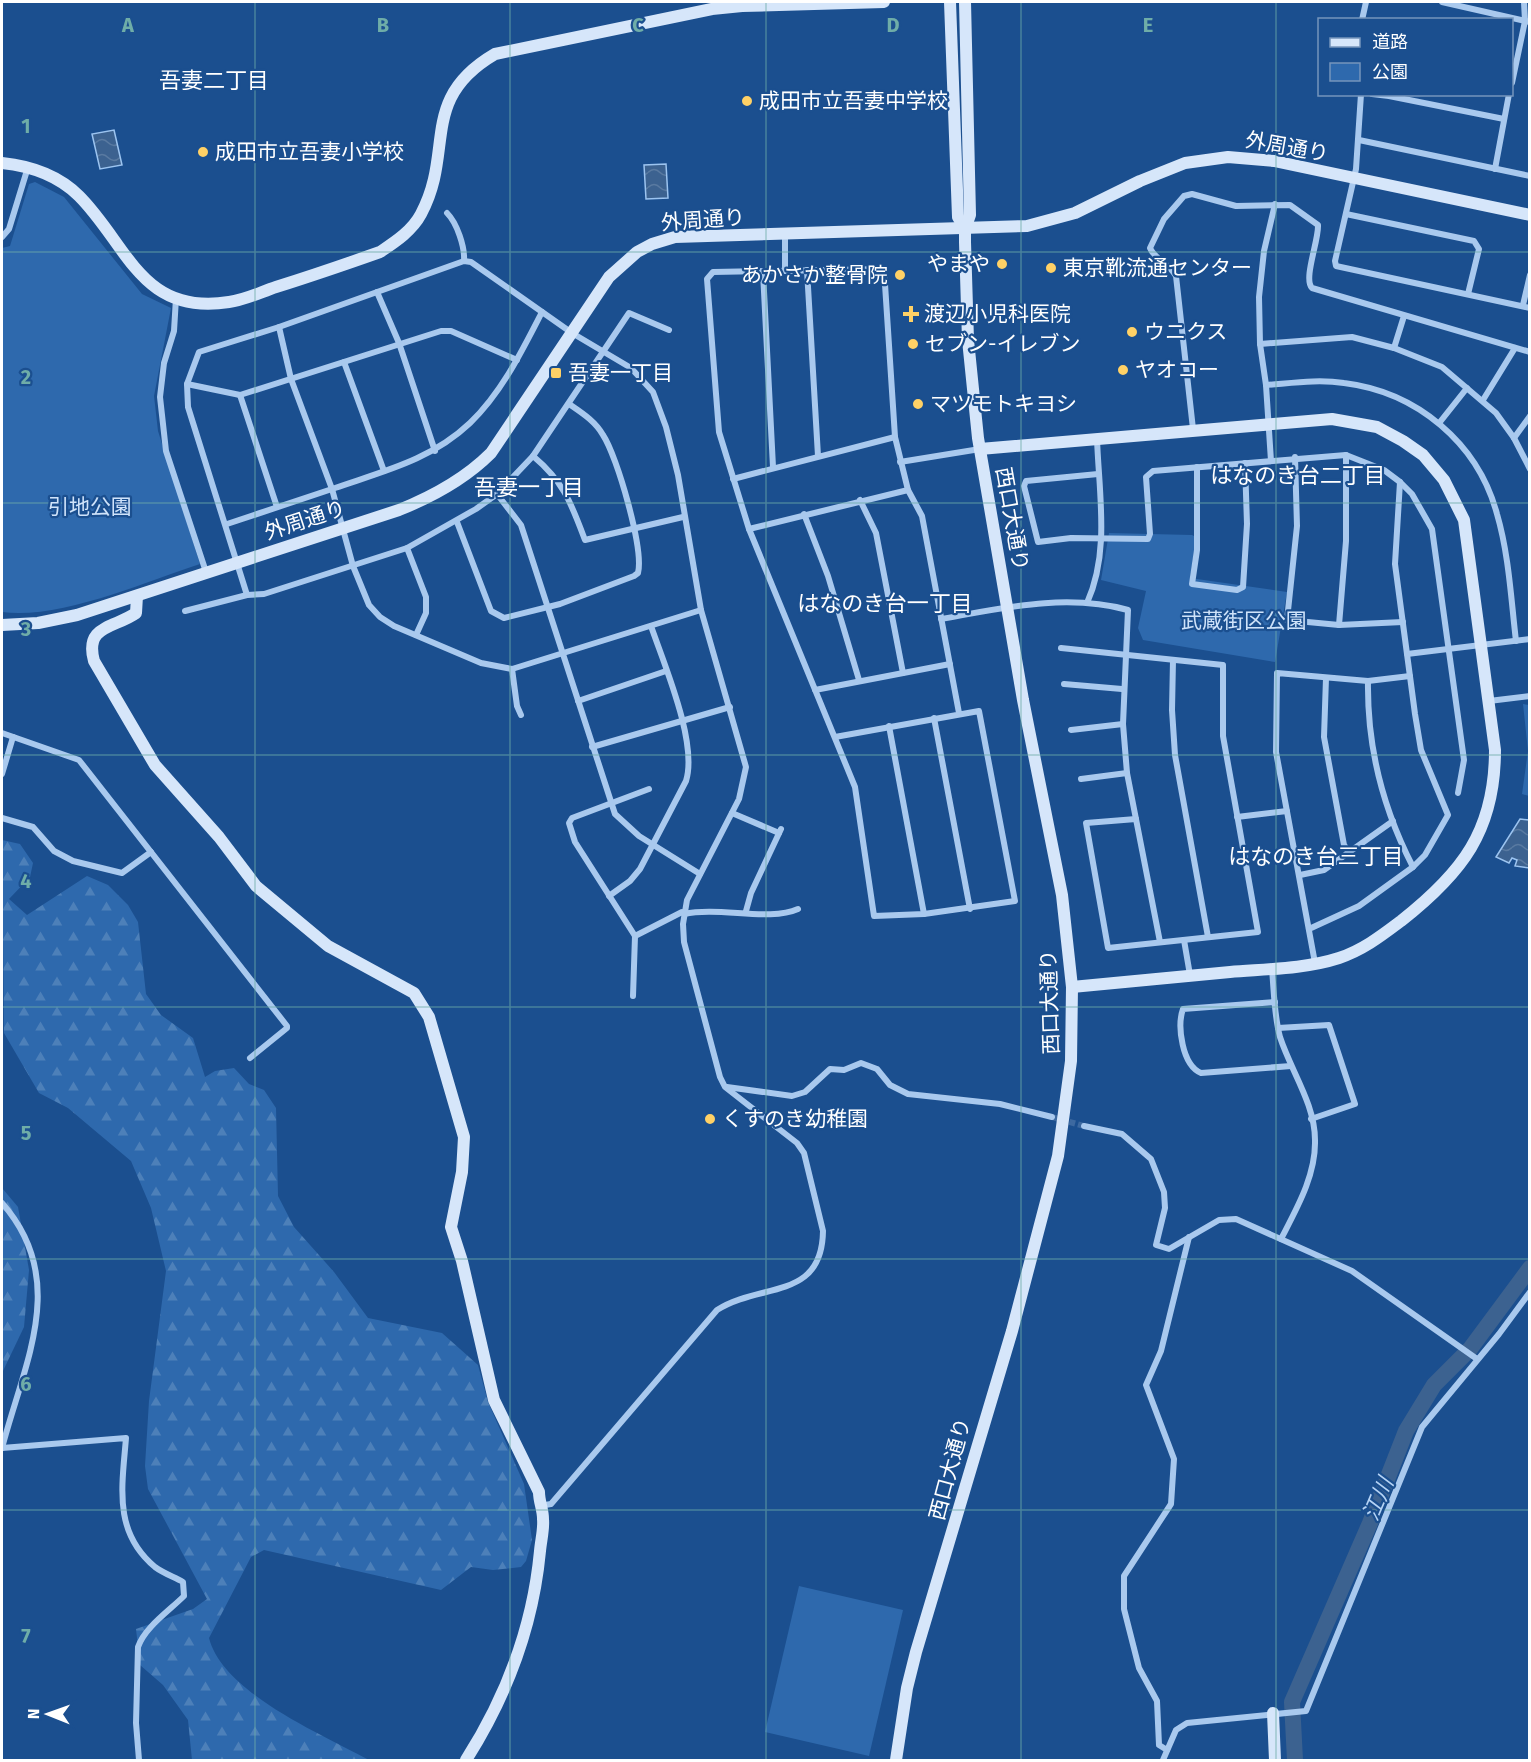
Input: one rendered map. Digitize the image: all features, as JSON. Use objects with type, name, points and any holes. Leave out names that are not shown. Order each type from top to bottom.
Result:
[{"type":"street","points":[[2,163],[28,167],[49,174],[79,196],[141,278],[176,298],[199,303],[230,302],[380,252],[397,241],[420,215],[428,195],[446,104],[470,71],[495,54],[712,9],[884,2]]},
{"type":"street","name":"西口大通り","points":[[950,2],[958,217],[965,229]]},
{"type":"street","name":"西口大通り","points":[[896,1761],[907,1688],[916,1652],[1012,1331],[1058,1156],[1071,1061],[1072,987],[1062,895],[1007,607],[980,449],[968,340],[965,229],[970,215],[965,2]]},
{"type":"street","points":[[1362,18],[1366,2]]},
{"type":"street","points":[[1442,2],[1527,21]]},
{"type":"street","points":[[1513,69],[1527,21],[1524,2]]},
{"type":"street","points":[[1361,96],[1354,179],[1335,261],[1336,266],[1526,306],[1530,275]]},
{"type":"street","points":[[1383,96],[1504,119]]},
{"type":"street","points":[[1495,169],[1509,96]]},
{"type":"street","points":[[1359,140],[1530,176]]},
{"type":"street","name":"外周通り","points":[[2,625],[57,620],[137,596],[425,499],[459,480],[482,462],[503,438],[599,290],[618,268],[652,244],[675,237],[1014,228],[1060,219],[1155,174],[1185,163],[1210,158],[1249,157],[1274,161],[1530,215]]},
{"type":"street","points":[[2,237],[9,229],[28,167]]},
{"type":"street","points":[[1192,429],[1176,276],[1170,265],[1153,255],[1150,248],[1164,219],[1184,196],[1192,194],[1236,206],[1290,205],[1318,225],[1319,233],[1308,280],[1312,288],[1530,352]]},
{"type":"street","points":[[1271,461],[1266,385],[1260,344],[1259,297],[1264,250],[1275,204]]},
{"type":"street","points":[[447,213],[452,218],[464,261]]},
{"type":"street","points":[[1346,214],[1474,241],[1479,249],[1468,294]]},
{"type":"street","points":[[785,235],[785,271]]},
{"type":"street","points":[[247,595],[188,407],[187,384],[199,352],[279,327],[464,261],[471,262],[572,333],[631,368],[653,392],[674,453],[683,517],[687,520],[701,610],[746,767],[743,789],[687,900],[684,914],[684,942],[720,1077],[725,1087],[797,1143],[804,1153],[823,1231],[821,1257],[801,1282],[730,1302],[717,1310],[551,1504],[539,1506]]},
{"type":"street","points":[[835,738],[889,726],[979,711],[1015,901],[924,914],[874,916],[855,787],[749,529],[719,432],[706,279],[713,272],[881,268],[885,272],[895,437],[908,490],[922,516],[959,713]]},
{"type":"street","points":[[807,270],[818,456]]},
{"type":"street","points":[[763,272],[774,467]]},
{"type":"street","points":[[377,291],[399,343],[435,451]]},
{"type":"street","points":[[176,298],[174,331],[164,363],[160,397],[166,451],[206,572]]},
{"type":"street","points":[[226,525],[384,471],[402,467],[435,451],[477,416],[517,360],[542,312]]},
{"type":"street","points":[[185,611],[247,595],[264,594],[353,566],[407,548],[457,522],[497,494],[533,456],[629,313],[669,330]]},
{"type":"street","points":[[1394,348],[1404,316]]},
{"type":"street","points":[[279,327],[291,379],[332,489],[353,566],[374,612],[386,621],[481,663],[512,669],[701,610]]},
{"type":"street","points":[[187,384],[240,395],[441,331],[451,331],[517,360]]},
{"type":"street","points":[[1260,344],[1352,337],[1394,348],[1442,367],[1496,413],[1514,438],[1530,469]]},
{"type":"street","points":[[1483,400],[1515,348]]},
{"type":"street","points":[[344,362],[384,471]]},
{"type":"street","points":[[1266,385],[1324,381],[1365,387],[1396,396],[1440,422],[1473,459],[1493,501],[1503,542],[1516,640]]},
{"type":"street","points":[[1440,422],[1467,388]]},
{"type":"street","points":[[240,395],[277,507]]},
{"type":"street","points":[[457,522],[494,614],[510,618],[634,576],[639,568],[637,536],[604,436],[588,417],[569,404]]},
{"type":"street","points":[[1514,438],[1530,416]]},
{"type":"street","points":[[900,462],[980,449],[1332,418],[1377,428],[1423,455],[1444,480],[1464,519],[1495,750],[1495,774],[1487,815],[1472,849],[1456,872],[1434,895],[1367,946],[1337,959],[1272,968],[1072,987]]},
{"type":"street","points":[[733,479],[895,437]]},
{"type":"street","points":[[1087,603],[1097,580],[1102,554],[1097,438]]},
{"type":"street","points":[[1098,474],[1030,479],[1024,486],[1038,542],[1071,538],[1148,539],[1150,534],[1146,477],[1149,473],[1346,455],[1384,470],[1400,482],[1412,494],[1432,529],[1464,759],[1458,793]]},
{"type":"street","points":[[1339,625],[1346,541],[1346,455]]},
{"type":"street","points":[[533,456],[550,470],[566,490],[585,540],[683,517]]},
{"type":"street","points":[[1295,458],[1297,526],[1287,620],[1339,625],[1403,622]]},
{"type":"street","points":[[1197,467],[1197,550],[1192,584],[1237,590],[1243,587],[1246,559],[1245,463]]},
{"type":"street","points":[[1309,929],[1359,906],[1413,867],[1425,855],[1448,815],[1421,750],[1410,676],[1395,564],[1400,482]]},
{"type":"street","points":[[749,529],[908,490]]},
{"type":"street","points":[[497,494],[521,525],[610,804],[625,826],[700,874]]},
{"type":"street","points":[[860,500],[878,541],[903,673]]},
{"type":"street","points":[[804,514],[828,576],[859,680]]},
{"type":"street","points":[[407,548],[426,597],[426,613],[416,635]]},
{"type":"street","points":[[137,596],[136,613],[98,633],[92,646],[92,654],[155,765],[219,837],[256,886],[339,953],[408,989],[421,1002],[429,1017],[464,1137],[462,1172],[451,1227],[462,1260],[494,1400],[539,1492],[539,1506],[543,1518],[530,1620],[484,1730],[465,1761]]},
{"type":"street","points":[[941,619],[1041,603],[1087,603],[1128,610],[1130,615],[1122,688],[1123,724],[1128,772],[1160,942]]},
{"type":"street","points":[[609,896],[635,876],[688,775],[689,750],[682,720],[651,626]]},
{"type":"street","points":[[1407,654],[1530,639]]},
{"type":"street","points":[[1061,648],[1222,666],[1223,736],[1257,932],[1108,948],[1086,823],[1136,819]]},
{"type":"street","points":[[1173,660],[1172,710],[1175,755],[1208,936]]},
{"type":"street","points":[[815,690],[950,664]]},
{"type":"street","points":[[512,669],[517,706],[521,715]]},
{"type":"street","points":[[578,701],[666,671]]},
{"type":"street","points":[[1315,963],[1276,752],[1277,673],[1368,681],[1410,676]]},
{"type":"street","points":[[1326,678],[1324,737],[1344,845],[1348,851]]},
{"type":"street","points":[[1368,681],[1368,706],[1374,757],[1393,821],[1413,867]]},
{"type":"street","points":[[1064,684],[1122,688]]},
{"type":"street","points":[[1489,701],[1530,696]]},
{"type":"street","points":[[592,747],[730,707]]},
{"type":"street","points":[[934,718],[970,909]]},
{"type":"street","points":[[1071,730],[1123,724]]},
{"type":"street","points":[[889,726],[924,914]]},
{"type":"street","points":[[2,733],[79,760],[287,1026],[250,1058]]},
{"type":"street","points":[[2,774],[13,737]]},
{"type":"street","points":[[1081,779],[1128,772]]},
{"type":"street","points":[[633,996],[635,936],[575,842],[569,823],[572,818],[649,789]]},
{"type":"street","points":[[1237,817],[1287,811]]},
{"type":"street","points":[[732,813],[780,831],[751,893],[746,911]]},
{"type":"street","points":[[2,818],[33,827],[54,851],[73,861],[122,873],[151,852]]},
{"type":"street","points":[[1300,875],[1324,870],[1393,821]]},
{"type":"street","points":[[635,936],[679,913],[702,910],[781,914],[798,909]]},
{"type":"street","points":[[1184,940],[1190,975]]},
{"type":"street","points":[[1272,968],[1278,1028],[1290,1066],[1312,1114],[1311,1119],[1316,1138],[1311,1171],[1303,1196],[1281,1239]]},
{"type":"street","points":[[1275,1002],[1183,1009],[1182,1041],[1195,1071],[1201,1073],[1290,1066]]},
{"type":"street","points":[[1278,1028],[1329,1025],[1355,1104],[1311,1119]]},
{"type":"street","points":[[725,1087],[792,1096],[805,1092],[830,1069],[844,1070],[861,1063],[877,1069],[890,1085],[908,1094],[999,1104],[1052,1117]]},
{"type":"street","points":[[1084,1126],[1122,1134],[1151,1159],[1164,1192],[1165,1208],[1156,1245],[1169,1249],[1220,1220],[1230,1219],[1247,1223],[1352,1270],[1477,1359]]},
{"type":"street","points":[[2,1203],[18,1221],[32,1252],[38,1274],[37,1319],[32,1350],[2,1448],[126,1438],[123,1514],[128,1536],[156,1568],[183,1582],[185,1588],[184,1596],[140,1640],[138,1647],[136,1723],[140,1761]]},
{"type":"street","points":[[1167,1750],[1159,1745],[1157,1701],[1139,1668],[1124,1609],[1124,1576],[1171,1504],[1174,1459],[1146,1385],[1161,1351],[1190,1236]]},
{"type":"street","points":[[1163,1761],[1176,1730],[1187,1723],[1276,1713],[1302,1713],[1310,1706],[1422,1427],[1530,1292]]},
{"type":"street","points":[[1275,1761],[1276,1713]]},
{"type":"green space","name":"引地公園","points":[[35,182],[64,197],[142,294],[171,308],[154,396],[158,431],[200,564],[75,605],[25,613],[2,612],[2,248],[10,246],[29,184]]},
{"type":"green space","name":"武蔵街区公園","points":[[1109,533],[1192,535],[1196,537],[1190,578],[1287,592],[1275,662],[1143,640],[1138,628],[1146,591],[1101,580]]},
{"type":"green space","points":[[1523,704],[1529,705],[1529,796],[1522,794],[1528,751]]},
{"type":"green space","points":[[2,840],[20,844],[33,863],[30,877],[9,899],[27,915],[87,876],[108,885],[128,905],[138,922],[146,994],[161,1015],[193,1038],[205,1077],[215,1071],[234,1068],[249,1084],[264,1090],[276,1108],[278,1196],[294,1227],[334,1272],[368,1318],[442,1333],[478,1365],[488,1402],[524,1484],[532,1540],[526,1561],[521,1567],[493,1570],[471,1567],[441,1590],[264,1550],[251,1557],[209,1638],[218,1658],[233,1677],[253,1694],[301,1724],[369,1760],[192,1760],[188,1720],[163,1685],[140,1665],[136,1629],[193,1609],[207,1599],[148,1489],[145,1466],[149,1401],[166,1271],[151,1208],[131,1161],[68,1108],[39,1093],[4,1033]]},
{"type":"green space","points":[[2,1188],[18,1207],[29,1270],[24,1327],[2,1373]]},
{"type":"green space","points":[[799,1586],[903,1610],[869,1756],[765,1732]]},
{"type":"water","points":[[114,130],[122,165],[100,169],[92,134]]},
{"type":"water","points":[[666,164],[668,198],[646,199],[644,165]]},
{"type":"water","points":[[1520,819],[1529,820],[1529,868],[1515,866],[1517,860],[1512,858],[1509,863],[1496,857]]},
{"type":"waterway","name":"江川","points":[[1295,1760],[1292,1702],[1370,1523],[1406,1431],[1434,1385],[1470,1349],[1530,1268]]},
{"type":"tunnel","points":[[1052,1117],[1084,1126]]},
{"type":"place","name":"成田市立吾妻中学校","points":[[747,101]]},
{"type":"place","name":"成田市立吾妻小学校","points":[[203,152]]},
{"type":"place","name":"やまや","points":[[1002,264]]},
{"type":"place","name":"東京靴流通センター","points":[[1051,268]]},
{"type":"place","name":"あかさか整骨院","points":[[900,275]]},
{"type":"place","name":"渡辺小児科医院","points":[[911,314]]},
{"type":"place","name":"ウニクス","points":[[1132,332]]},
{"type":"place","name":"セブン-イレブン","points":[[913,344]]},
{"type":"place","name":"ヤオコー","points":[[1123,370]]},
{"type":"place","name":"吾妻一丁目","points":[[556,373]]},
{"type":"place","name":"マツモトキヨシ","points":[[918,404]]},
{"type":"place","name":"くすのき幼稚園","points":[[710,1119]]},
{"type":"district","name":"吾妻二丁目","points":[[214,80]]},
{"type":"district","name":"はなのき台二丁目","points":[[1298,475]]},
{"type":"district","name":"吾妻一丁目","points":[[529,487]]},
{"type":"district","name":"はなのき台一丁目","points":[[885,603]]},
{"type":"district","name":"はなのき台三丁目","points":[[1316,856]]}]
